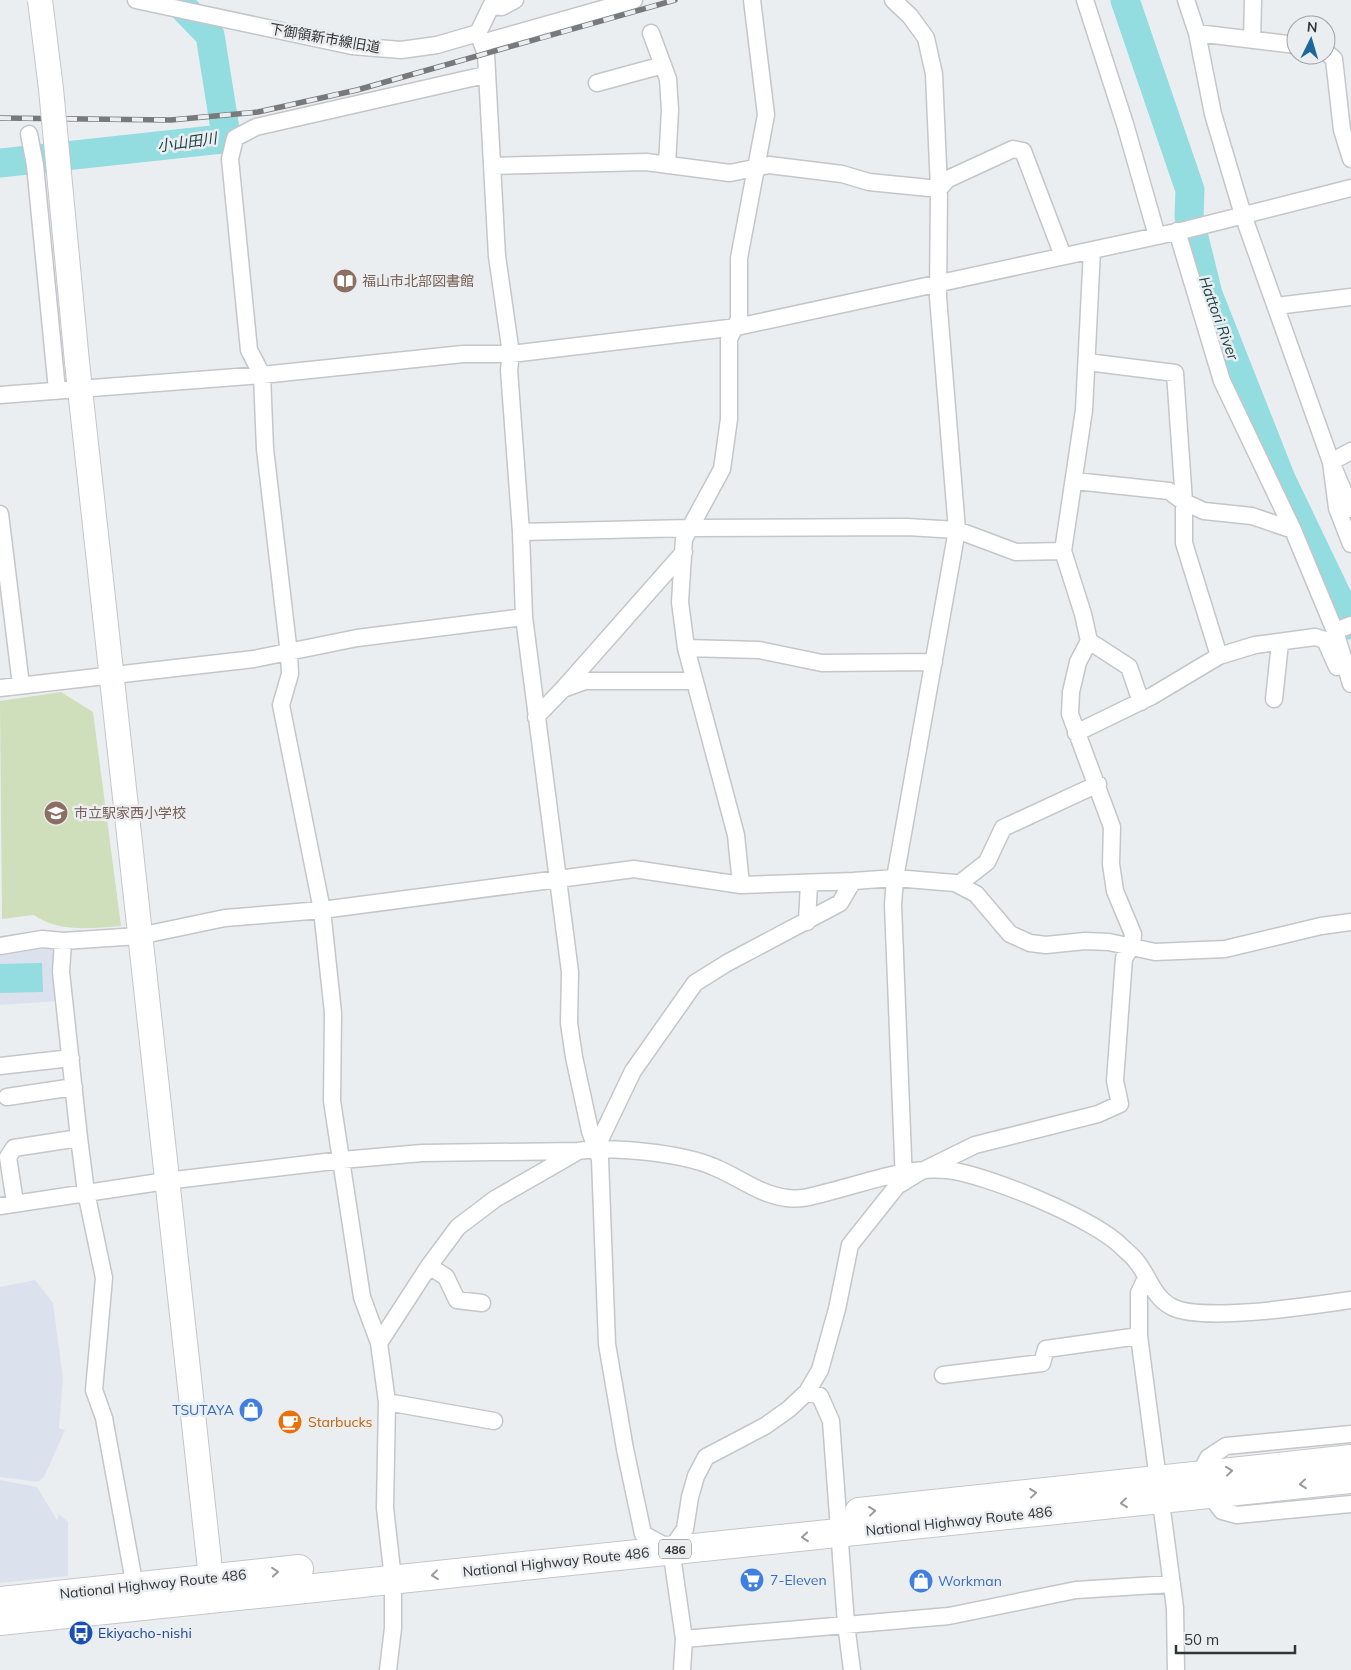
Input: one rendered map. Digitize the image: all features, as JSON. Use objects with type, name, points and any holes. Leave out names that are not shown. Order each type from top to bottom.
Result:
[{"type":"highway","name":"National Highway Route 486","points":[[0,1621],[212,1587],[838,1524],[1205,1484],[1351,1459]]},
{"type":"highway","name":"National Highway Route 486","points":[[1205,1484],[1351,1479]]},
{"type":"highway","name":"National Highway Route 486","points":[[392,1570],[643,1534],[678,1539]]},
{"type":"highway","name":"National Highway Route 486","points":[[0,1601],[135,1587],[212,1587]]},
{"type":"street","points":[[40,0],[51,89],[77,362],[139,936],[212,1587]]},
{"type":"street","name":"下御領新市線旧道","points":[[136,0],[184,5],[352,46],[401,50],[480,38],[634,0]]},
{"type":"street","points":[[515,0],[502,8],[492,3],[480,38],[486,54],[485,75],[497,256],[511,354],[509,370],[521,532],[524,617],[570,972],[569,1023],[590,1132],[600,1159],[607,1344],[625,1449],[643,1534]]},
{"type":"street","points":[[741,885],[736,835],[686,648],[680,602],[684,539],[722,469],[729,419],[729,339],[737,328],[739,319],[739,258],[766,115],[752,0]]},
{"type":"street","points":[[682,1670],[684,1639],[678,1539],[692,1490],[706,1457],[764,1426],[789,1409],[807,1392],[820,1370],[837,1309],[850,1245],[903,1177],[893,905],[895,878],[957,530],[938,298],[940,282],[939,189],[934,74],[926,38],[910,16],[893,0]]},
{"type":"street","points":[[1085,0],[1125,124],[1157,236]]},
{"type":"street","points":[[1186,0],[1197,33],[1213,114],[1243,215],[1331,462],[1351,509]]},
{"type":"street","points":[[1252,40],[1253,0]]},
{"type":"street","points":[[651,33],[668,79],[670,110],[667,165]]},
{"type":"street","points":[[1197,33],[1286,44]]},
{"type":"street","points":[[597,83],[663,65]]},
{"type":"street","points":[[1335,65],[1342,130],[1351,159]]},
{"type":"street","points":[[388,1670],[393,1628],[392,1570],[385,1508],[387,1402],[379,1344],[362,1297],[332,1101],[333,1013],[322,910],[281,705],[290,674],[289,654],[265,449],[262,375],[249,350],[230,159],[235,138],[256,127],[485,75]]},
{"type":"street","points":[[31,141],[57,390]]},
{"type":"street","points":[[939,189],[948,179],[1013,149],[1022,151],[1063,256]]},
{"type":"street","points":[[492,166],[646,162],[730,173],[769,165],[842,174],[869,182],[939,189]]},
{"type":"street","points":[[0,395],[262,375],[464,354],[511,354],[737,328],[1157,236],[1351,188]]},
{"type":"street","points":[[1177,231],[1222,381],[1293,530],[1335,631],[1350,681]]},
{"type":"street","points":[[79,1138],[14,1148],[8,1157],[8,1205],[166,1181],[342,1160],[422,1153],[578,1151],[596,1148],[683,1157],[714,1166],[767,1194],[788,1199],[805,1198],[903,1177],[944,1166],[975,1145],[1098,1114],[1120,1104],[1115,1081],[1124,958],[1132,946],[1133,934],[1115,891],[1112,864],[1112,827],[1098,784],[1070,714],[1071,692],[1078,662],[1089,641],[1083,614],[1063,551],[1075,481],[1084,410],[1088,362],[1092,250]]},
{"type":"street","points":[[1276,306],[1351,296]]},
{"type":"street","points":[[1088,362],[1175,373],[1184,502],[1184,542],[1219,656]]},
{"type":"street","points":[[1331,462],[1351,451]]},
{"type":"street","points":[[1331,462],[1337,508],[1351,544]]},
{"type":"street","points":[[1075,481],[1169,491],[1184,502],[1204,511],[1252,516],[1293,530]]},
{"type":"street","points":[[0,514],[21,685]]},
{"type":"street","points":[[521,532],[689,528],[907,527],[957,530],[1016,552],[1063,551]]},
{"type":"street","points":[[536,717],[684,552]]},
{"type":"street","points":[[0,688],[289,654],[357,638],[524,617]]},
{"type":"street","points":[[1335,631],[1351,625]]},
{"type":"street","points":[[1076,733],[1140,702],[1219,656],[1254,645],[1315,637],[1325,640],[1341,676],[1350,681]]},
{"type":"street","points":[[1089,641],[1129,668],[1140,702]]},
{"type":"street","points":[[1274,699],[1280,642]]},
{"type":"street","points":[[686,648],[759,650],[822,663],[934,662]]},
{"type":"street","points":[[563,689],[585,681],[695,681]]},
{"type":"street","points":[[961,885],[964,880],[987,862],[1003,828],[1098,784]]},
{"type":"street","points":[[0,946],[42,939],[63,941],[139,936],[225,918],[322,910],[634,869],[741,885],[853,882],[895,878],[961,885],[976,894],[1010,934],[1030,943],[1046,945],[1085,941],[1109,942],[1155,952],[1225,949],[1322,926],[1351,922]]},
{"type":"street","points":[[596,1148],[633,1071],[695,983],[727,963],[840,903],[853,882]]},
{"type":"street","points":[[807,922],[809,883]]},
{"type":"street","points":[[63,941],[61,972],[79,1138],[86,1192],[104,1278],[94,1390],[104,1418],[135,1587]]},
{"type":"street","points":[[0,1066],[71,1058]]},
{"type":"street","points":[[7,1097],[74,1087]]},
{"type":"street","points":[[379,1344],[429,1266],[458,1227],[495,1199],[578,1151]]},
{"type":"street","points":[[944,1166],[1001,1185],[1074,1216],[1112,1237],[1138,1262],[1153,1291],[1172,1307],[1190,1312],[1248,1312],[1299,1308],[1351,1300]]},
{"type":"street","points":[[429,1266],[446,1277],[457,1300],[482,1303]]},
{"type":"street","points":[[1146,1278],[1138,1293],[1139,1336],[1175,1608],[1176,1670]]},
{"type":"street","points":[[943,1375],[1042,1363],[1046,1349],[1139,1336]]},
{"type":"street","points":[[807,1392],[820,1396],[831,1421],[846,1624],[852,1670]]},
{"type":"street","points":[[387,1402],[494,1421]]},
{"type":"street","points":[[1351,1434],[1226,1446],[1208,1458],[1205,1484],[1222,1512],[1237,1515],[1351,1504]]},
{"type":"street","points":[[684,1639],[949,1616],[1076,1590],[1172,1584]]},
{"type":"shaded area","points":[[54,946],[53,956],[59,1001],[0,1005],[0,951]]},
{"type":"shaded area","points":[[35,1280],[53,1303],[63,1379],[59,1428],[65,1430],[44,1477],[38,1482],[0,1477],[0,1287]]},
{"type":"shaded area","points":[[0,1480],[37,1487],[57,1520],[59,1514],[68,1522],[68,1576],[0,1583]]},
{"type":"green space","name":"市立駅家西小学校","points":[[61,692],[93,712],[121,926],[65,927],[54,925],[34,915],[2,919],[0,701]]},
{"type":"water","points":[[42,963],[43,992],[0,993],[0,964]]},
{"type":"waterway","name":"小山田川","points":[[0,163],[222,139],[225,129],[210,35],[176,0]]},
{"type":"waterway","name":"Hattori River","points":[[1125,0],[1190,190],[1189,217],[1208,294],[1281,479],[1351,625]]},
{"type":"railway","points":[[0,118],[171,120],[258,112],[357,90],[675,0]]},
{"type":"place","name":"福山市北部図書館","points":[[345,281]]},
{"type":"place","name":"市立駅家西小学校","points":[[56,813]]},
{"type":"place","name":"TSUTAYA","points":[[251,1410]]},
{"type":"place","name":"Starbucks","points":[[290,1422]]},
{"type":"place","name":"7-Eleven","points":[[752,1580]]},
{"type":"place","name":"Workman","points":[[921,1581]]},
{"type":"place","name":"Ekiyacho-nishi","points":[[81,1633]]}]
